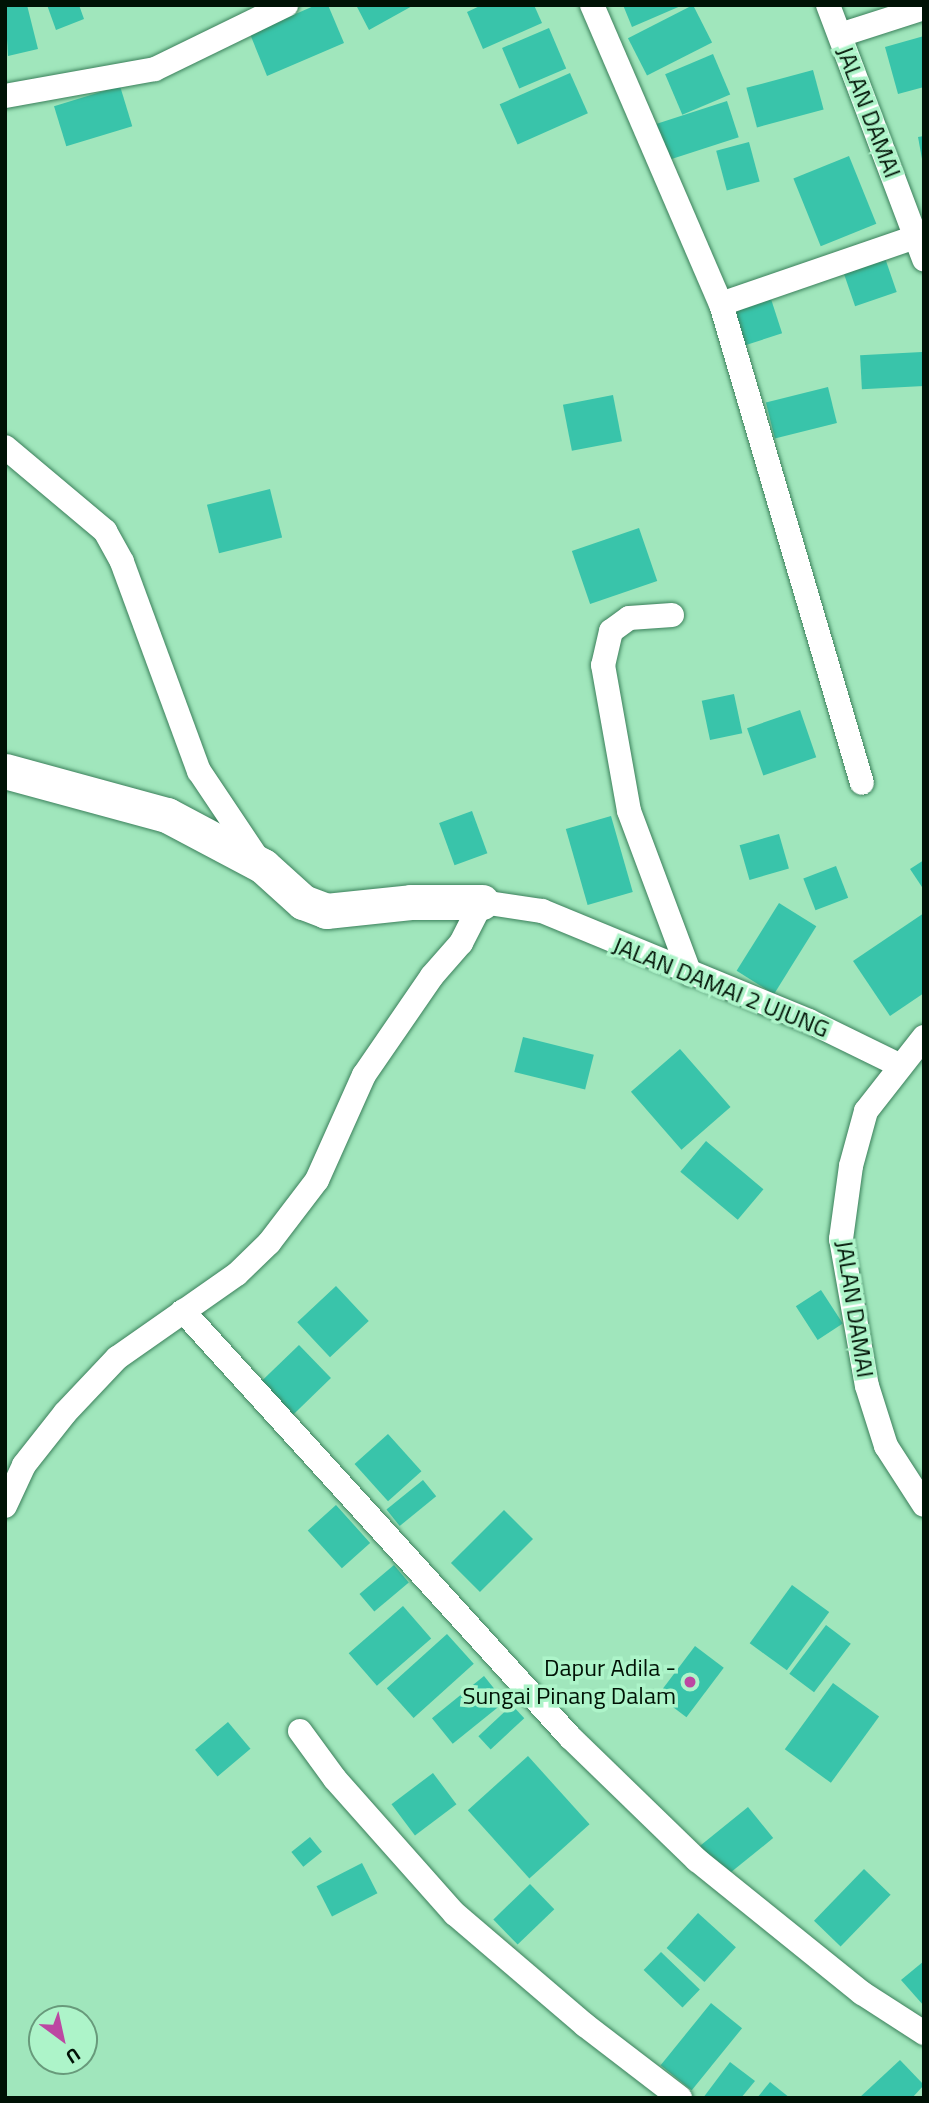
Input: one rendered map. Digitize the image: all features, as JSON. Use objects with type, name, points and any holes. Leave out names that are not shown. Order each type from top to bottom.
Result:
[{"type":"street","points":[[5,96],[155,69],[286,5]]},
{"type":"street","points":[[592,5],[721,304],[862,783]]},
{"type":"street","name":"JALAN DAMAI","points":[[828,5],[920,248]]},
{"type":"street","points":[[840,35],[924,8]]},
{"type":"street","points":[[721,304],[920,248]]},
{"type":"street","points":[[5,447],[105,531],[122,562],[199,771],[263,866]]},
{"type":"street","points":[[672,615],[629,618],[611,631],[603,665],[629,811],[691,974]]},
{"type":"street","points":[[5,771],[167,815],[263,866],[303,902],[326,911],[411,902],[482,902],[461,943],[432,976],[364,1075],[317,1180],[269,1243],[237,1274],[117,1358],[65,1413],[24,1465],[5,1506]]},
{"type":"street","name":"JALAN DAMAI 2 UJUNG","points":[[482,902],[542,911],[809,1021],[899,1065]]},
{"type":"street","name":"JALAN DAMAI","points":[[924,1037],[899,1065],[866,1111],[851,1166],[841,1239],[867,1386],[886,1446],[924,1505]]},
{"type":"street","points":[[183,1311],[570,1737],[696,1860],[862,1993],[924,2033]]},
{"type":"street","points":[[300,1731],[344,1789],[455,1914],[585,2025],[680,2098]]},
{"type":"building","points":[[5,5],[27,5],[38,49],[8,56]]},
{"type":"building","points":[[47,5],[79,5],[84,19],[56,30]]},
{"type":"building","points":[[316,5],[328,5],[344,43],[267,76],[250,34]]},
{"type":"building","points":[[356,5],[414,5],[369,30]]},
{"type":"building","points":[[482,5],[534,5],[542,23],[483,49],[467,12]]},
{"type":"building","points":[[623,5],[683,5],[632,27]]},
{"type":"building","points":[[693,5],[712,42],[647,76],[628,38]]},
{"type":"building","points":[[549,28],[566,69],[519,88],[502,48]]},
{"type":"building","points":[[924,36],[924,87],[898,94],[885,47]]},
{"type":"building","points":[[713,54],[730,95],[682,115],[665,74]]},
{"type":"building","points":[[813,70],[824,110],[757,127],[746,88]]},
{"type":"building","points":[[570,73],[588,113],[518,145],[500,104]]},
{"type":"building","points":[[120,86],[132,126],[66,146],[54,106]]},
{"type":"building","points":[[727,101],[739,137],[666,161],[654,125]]},
{"type":"building","points":[[924,136],[924,159],[922,159],[918,137]]},
{"type":"building","points":[[749,142],[760,182],[727,190],[716,151]]},
{"type":"building","points":[[849,156],[876,224],[821,246],[793,178]]},
{"type":"building","points":[[885,258],[897,292],[855,306],[843,272]]},
{"type":"building","points":[[771,299],[782,333],[742,346],[731,312]]},
{"type":"building","points":[[922,352],[924,386],[862,389],[860,355]]},
{"type":"building","points":[[828,387],[837,423],[775,438],[766,402]]},
{"type":"building","points":[[613,395],[622,441],[572,451],[563,405]]},
{"type":"building","points":[[270,489],[282,538],[219,553],[207,505]]},
{"type":"building","points":[[639,528],[657,581],[590,604],[572,551]]},
{"type":"building","points":[[734,694],[742,733],[710,740],[702,701]]},
{"type":"building","points":[[800,710],[816,757],[763,776],[747,728]]},
{"type":"building","points":[[472,811],[487,853],[455,865],[439,823]]},
{"type":"building","points":[[611,816],[633,892],[588,905],[566,829]]},
{"type":"building","points":[[779,834],[789,869],[750,880],[740,845]]},
{"type":"building","points":[[924,860],[924,890],[910,869]]},
{"type":"building","points":[[836,866],[848,898],[816,910],[803,879]]},
{"type":"building","points":[[779,903],[816,926],[774,994],[737,971]]},
{"type":"building","points":[[924,913],[924,993],[890,1016],[853,961]]},
{"type":"building","points":[[523,1037],[594,1055],[585,1090],[514,1072]]},
{"type":"building","points":[[680,1049],[731,1107],[681,1150],[631,1092]]},
{"type":"building","points":[[706,1141],[763,1189],[738,1220],[680,1172]]},
{"type":"building","points":[[336,1286],[369,1321],[330,1357],[297,1322]]},
{"type":"building","points":[[821,1290],[843,1324],[818,1340],[796,1306]]},
{"type":"building","points":[[299,1345],[331,1378],[293,1415],[261,1382]]},
{"type":"building","points":[[388,1434],[421,1471],[388,1501],[355,1464]]},
{"type":"building","points":[[423,1480],[436,1496],[400,1526],[386,1510]]},
{"type":"building","points":[[336,1505],[370,1543],[342,1568],[308,1530]]},
{"type":"building","points":[[504,1510],[533,1539],[480,1592],[451,1563]]},
{"type":"building","points":[[394,1565],[409,1583],[374,1612],[360,1594]]},
{"type":"building","points":[[792,1585],[829,1612],[787,1670],[750,1643]]},
{"type":"building","points":[[403,1606],[431,1638],[377,1686],[349,1653]]},
{"type":"building","points":[[826,1625],[851,1644],[814,1692],[789,1674]]},
{"type":"building","points":[[447,1634],[474,1664],[414,1718],[387,1688]]},
{"type":"building","name":"Dapur Adila - Sungai Pinang Dalam","points":[[695,1646],[724,1668],[686,1717],[658,1696]]},
{"type":"building","points":[[484,1676],[505,1702],[453,1744],[432,1718]]},
{"type":"building","points":[[833,1683],[879,1717],[831,1783],[785,1749]]},
{"type":"building","points":[[512,1705],[524,1718],[491,1750],[478,1736]]},
{"type":"building","points":[[228,1722],[250,1749],[218,1776],[195,1750]]},
{"type":"building","points":[[528,1756],[590,1824],[529,1879],[468,1810]]},
{"type":"building","points":[[433,1773],[456,1804],[415,1835],[391,1804]]},
{"type":"building","points":[[748,1807],[773,1838],[725,1877],[700,1846]]},
{"type":"building","points":[[310,1837],[322,1852],[303,1867],[291,1852]]},
{"type":"building","points":[[362,1863],[377,1893],[332,1916],[317,1886]]},
{"type":"building","points":[[864,1869],[891,1895],[841,1946],[814,1921]]},
{"type":"building","points":[[530,1884],[554,1909],[518,1945],[493,1919]]},
{"type":"building","points":[[698,1913],[736,1947],[704,1982],[667,1948]]},
{"type":"building","points":[[661,1952],[700,1990],[682,2007],[644,1970]]},
{"type":"building","points":[[924,1961],[924,2006],[901,1980]]},
{"type":"building","points":[[711,2003],[742,2028],[692,2090],[661,2065]]},
{"type":"building","points":[[900,2060],[924,2085],[912,2098],[859,2098]]},
{"type":"building","points":[[730,2062],[755,2081],[741,2098],[703,2098]]},
{"type":"building","points":[[770,2082],[790,2098],[757,2098]]},
{"type":"place","name":"Dapur Adila - Sungai Pinang Dalam","points":[[690,1682]]}]
